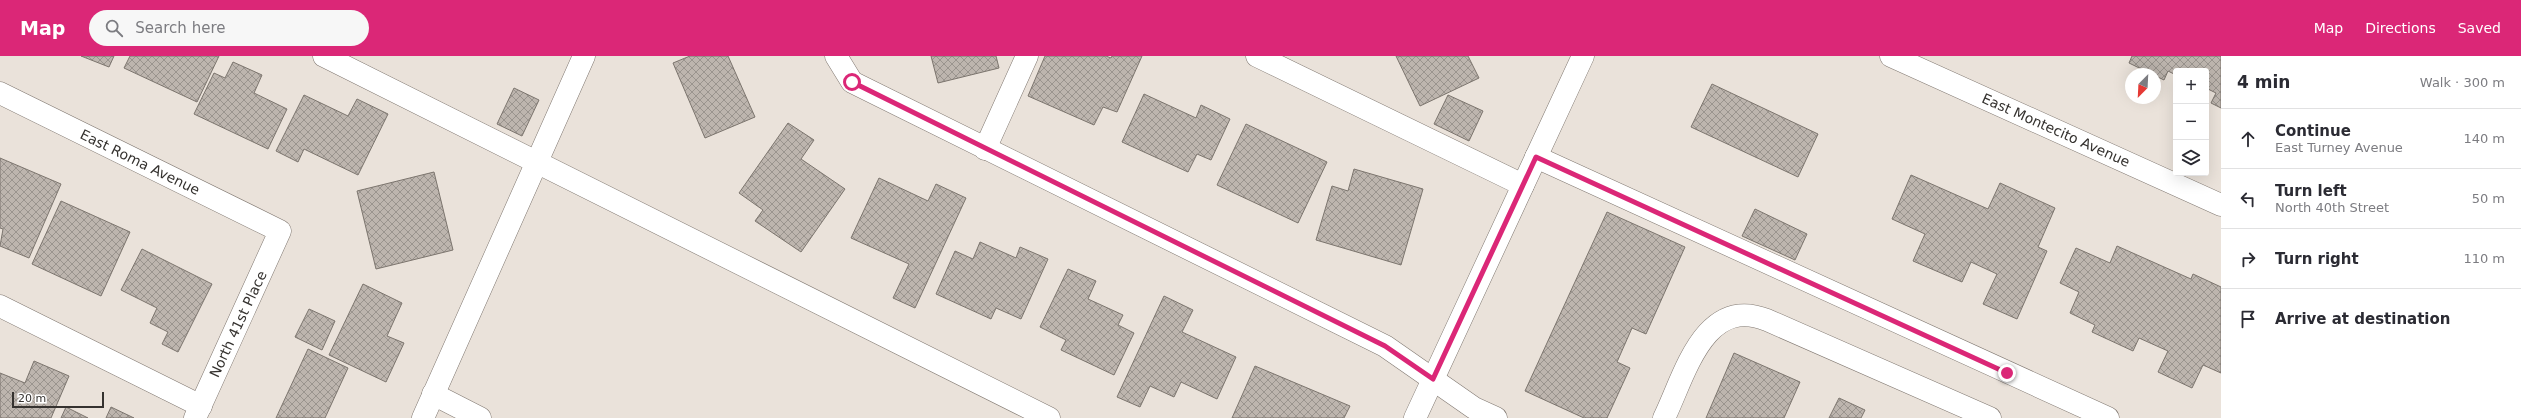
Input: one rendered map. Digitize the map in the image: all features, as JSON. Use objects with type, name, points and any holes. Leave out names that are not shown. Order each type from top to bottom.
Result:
[{"type":"street","points":[[324,56],[1049,418]]},
{"type":"street","points":[[423,418],[584,56]]},
{"type":"street","points":[[836,56],[852,82],[1385,346],[1474,408],[1496,418]]},
{"type":"street","points":[[985,149],[1027,56]]},
{"type":"street","points":[[1257,56],[1523,185]]},
{"type":"street","points":[[1415,418],[1583,56]]},
{"type":"street","name":"East Montecito Avenue","points":[[1890,56],[2221,205]]},
{"type":"street","name":"East Roma Avenue","points":[[0,93],[280,231]]},
{"type":"street","points":[[1536,157],[2108,418]]},
{"type":"street","name":"North 41st Place","points":[[198,412],[280,231]]},
{"type":"street","points":[[0,306],[198,412]]},
{"type":"street","points":[[1664,418],[1701,340],[1714,325],[1727,317],[1741,314],[1754,315],[1767,320],[1990,418]]},
{"type":"street","points":[[433,394],[480,418]]},
{"type":"building","points":[[81,56],[114,56],[109,67]]},
{"type":"building","points":[[130,56],[219,56],[197,102],[124,68]]},
{"type":"building","points":[[690,56],[728,56],[755,117],[705,138],[673,63]]},
{"type":"building","points":[[931,56],[996,56],[999,68],[938,83]]},
{"type":"building","points":[[1045,56],[1106,56],[1111,58],[1112,56],[1142,56],[1117,112],[1103,107],[1094,125],[1028,96]]},
{"type":"building","points":[[1396,56],[1468,56],[1479,78],[1420,106]]},
{"type":"building","points":[[2132,56],[2221,56],[2221,108],[2211,103],[2216,93],[2209,90],[2209,68],[2173,68],[2173,74],[2168,71],[2164,80],[2161,79],[2161,68],[2139,68],[2129,63]]},
{"type":"building","points":[[233,62],[262,75],[254,93],[287,109],[268,149],[194,114],[214,73],[225,78]]},
{"type":"building","points":[[1712,84],[1818,134],[1798,177],[1691,127]]},
{"type":"building","points":[[514,88],[539,100],[522,136],[497,124]]},
{"type":"building","points":[[1144,94],[1196,118],[1201,105],[1230,119],[1211,160],[1197,154],[1188,172],[1122,142]]},
{"type":"building","points":[[304,95],[348,116],[357,99],[388,114],[358,175],[304,149],[298,162],[276,151]]},
{"type":"building","points":[[1448,95],[1483,111],[1469,141],[1434,124]]},
{"type":"building","points":[[788,123],[814,140],[801,159],[845,189],[801,252],[755,221],[763,210],[739,193]]},
{"type":"building","points":[[1246,124],[1327,162],[1298,223],[1217,185]]},
{"type":"building","points":[[0,158],[61,184],[29,258],[0,246],[3,229],[0,228]]},
{"type":"building","points":[[1354,169],[1423,189],[1401,265],[1316,240],[1332,186],[1348,191]]},
{"type":"building","points":[[434,172],[453,250],[376,269],[357,191]]},
{"type":"building","points":[[1911,175],[1988,209],[2000,183],[2055,208],[2038,247],[2047,251],[2017,319],[1983,304],[1997,274],[1971,262],[1962,282],[1913,261],[1925,234],[1892,219]]},
{"type":"building","points":[[879,178],[928,201],[936,184],[966,198],[915,308],[893,298],[909,264],[851,238]]},
{"type":"building","points":[[61,201],[130,232],[101,296],[32,264]]},
{"type":"building","points":[[1755,209],[1807,234],[1795,260],[1742,236]]},
{"type":"building","points":[[1607,212],[1685,247],[1646,334],[1632,328],[1617,362],[1630,368],[1607,418],[1584,418],[1525,391]]},
{"type":"building","points":[[980,242],[1016,258],[1020,247],[1048,259],[1021,319],[996,308],[991,319],[936,294],[955,251],[973,259]]},
{"type":"building","points":[[2117,246],[2191,279],[2193,274],[2221,287],[2221,373],[2203,365],[2192,388],[2158,372],[2168,351],[2139,338],[2133,351],[2092,332],[2095,325],[2070,313],[2079,292],[2060,283],[2076,248],[2110,263]]},
{"type":"building","points":[[142,249],[212,284],[178,352],[162,344],[168,332],[150,323],[157,308],[121,290]]},
{"type":"building","points":[[1068,269],[1096,281],[1088,299],[1123,315],[1118,325],[1134,333],[1114,375],[1061,350],[1066,340],[1040,327]]},
{"type":"building","points":[[363,284],[402,303],[387,336],[404,343],[386,382],[329,355]]},
{"type":"building","points":[[1164,296],[1193,310],[1182,332],[1236,357],[1217,399],[1181,382],[1174,397],[1150,386],[1140,407],[1117,397]]},
{"type":"building","points":[[309,309],[335,321],[322,350],[295,337]]},
{"type":"building","points":[[308,349],[348,368],[325,418],[276,418]]},
{"type":"building","points":[[1734,353],[1800,382],[1784,418],[1706,418]]},
{"type":"building","points":[[34,361],[69,376],[51,418],[0,418],[0,373],[25,383]]},
{"type":"building","points":[[1255,366],[1350,406],[1344,418],[1232,418]]},
{"type":"building","points":[[1839,398],[1865,410],[1861,418],[1829,418]]},
{"type":"building","points":[[66,407],[88,418],[61,418]]},
{"type":"building","points":[[111,407],[134,418],[106,418]]},
{"type":"route","points":[[852,82],[1385,346],[1433,379],[1536,157],[2007,373]]}]
